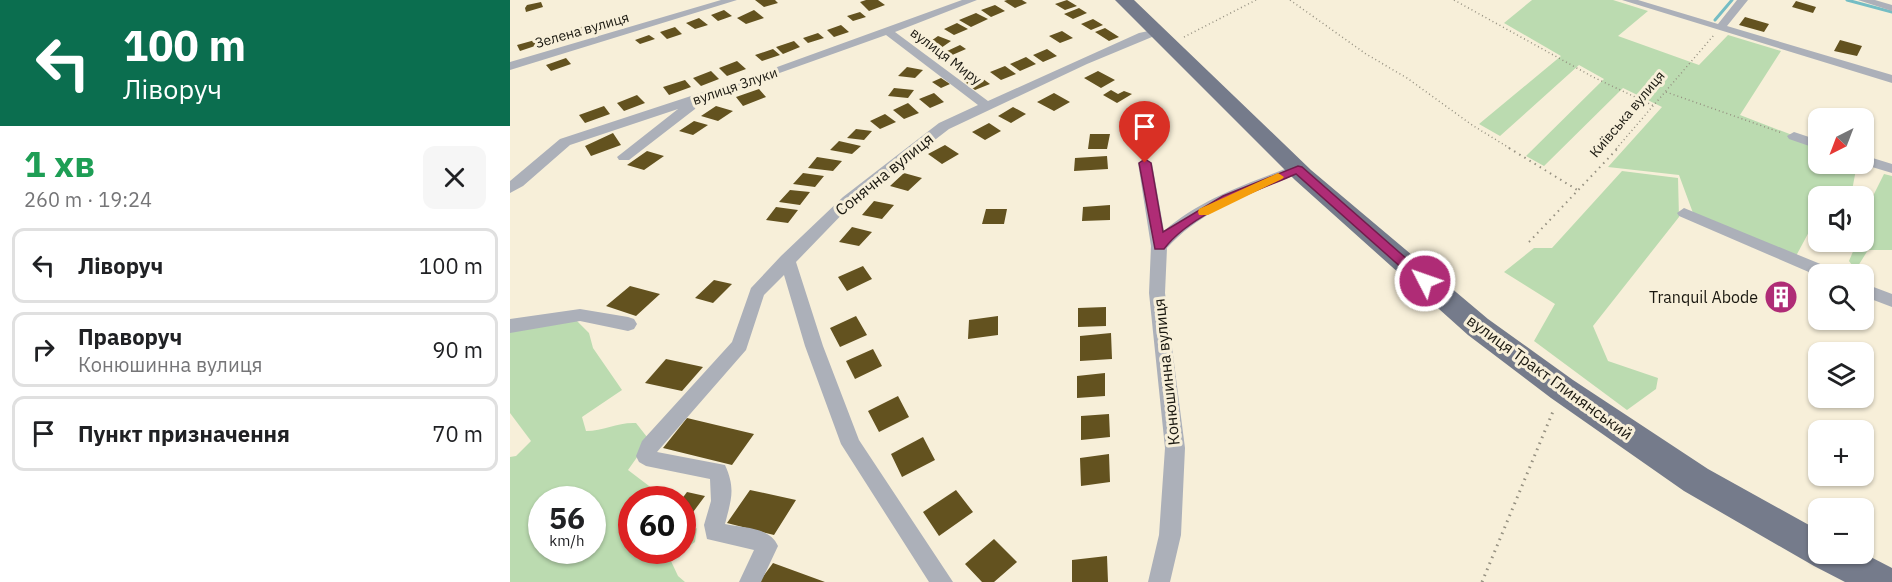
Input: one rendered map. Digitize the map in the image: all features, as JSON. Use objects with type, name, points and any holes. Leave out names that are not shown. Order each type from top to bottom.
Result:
[{"type":"main road","name":"вулиця Тракт Глинянський","points":[[1124,0],[1298,170],[1478,327],[1562,389],[1696,480],[1808,543]]},
{"type":"main road","points":[[1847,564],[1882,582]]},
{"type":"street","name":"Зелена вулиця","points":[[510,66],[732,0]]},
{"type":"street","name":"вулиця Злуки","points":[[510,188],[528,177],[565,142],[700,98],[972,0]]},
{"type":"street","points":[[1627,0],[1892,79]]},
{"type":"street","points":[[1720,28],[1743,0]]},
{"type":"street","points":[[1863,0],[1892,8]]},
{"type":"street","name":"вулиця Миру","points":[[887,31],[986,105]]},
{"type":"street","name":"Сонячна вулиця","points":[[750,582],[767,546],[764,542],[715,532],[713,526],[721,504],[718,471],[652,460],[646,456],[649,447],[740,345],[757,292],[848,200],[944,126],[1143,35],[1164,37]]},
{"type":"street","points":[[624,157],[700,98]]},
{"type":"street","points":[[1794,136],[1808,141]]},
{"type":"street","name":"Конюшинна вулиця","points":[[1145,163],[1160,246],[1156,257],[1157,293],[1175,448],[1170,535],[1159,582]]},
{"type":"street","points":[[1874,163],[1892,169]]},
{"type":"street","points":[[1160,246],[1168,235],[1187,221],[1227,199],[1298,170]]},
{"type":"street","points":[[1684,213],[1808,265]]},
{"type":"street","points":[[787,260],[813,346],[851,444],[942,582]]},
{"type":"street","points":[[1874,294],[1892,301]]},
{"type":"street","points":[[510,326],[580,315],[628,324]]},
{"type":"path","points":[[1164,37],[1256,0]]},
{"type":"path","points":[[1290,0],[1366,54],[1407,78],[1472,125],[1579,191]]},
{"type":"path","points":[[1454,0],[1593,77],[1654,106]]},
{"type":"path","name":"Київська вулиця","points":[[1528,242],[1579,191],[1720,28]]},
{"type":"path","points":[[1665,92],[1794,136]]},
{"type":"path","points":[[1482,582],[1562,389]]},
{"type":"green space","points":[[1532,0],[1613,0],[1648,11],[1618,36],[1699,65],[1728,35],[1781,51],[1740,115],[1808,141],[1808,174],[1855,174],[1853,186],[1808,186],[1808,234],[1796,256],[1693,213],[1679,175],[1608,167],[1662,107],[1623,88],[1544,166],[1526,156],[1604,79],[1579,65],[1500,136],[1479,124],[1561,56],[1504,23]]},
{"type":"green space","points":[[1622,171],[1678,178],[1679,217],[1593,326],[1608,361],[1658,378],[1656,389],[1627,410],[1534,341],[1555,304],[1504,272],[1534,248],[1552,248]]},
{"type":"green space","points":[[1884,174],[1892,176],[1892,250],[1874,250],[1874,194]]},
{"type":"green space","points":[[1853,252],[1867,252],[1859,264],[1851,264],[1849,261]]},
{"type":"green space","points":[[576,320],[589,333],[593,348],[622,390],[582,417],[586,431],[636,423],[647,437],[640,453],[628,470],[649,486],[618,486],[618,564],[672,564],[678,576],[685,582],[510,582],[510,457],[516,456],[531,441],[510,413],[510,329]]},
{"type":"building","points":[[755,0],[775,0],[778,3],[764,7]]},
{"type":"building","points":[[878,0],[885,5],[869,11],[860,2]]},
{"type":"building","points":[[1022,0],[1027,3],[1015,8],[1004,1]]},
{"type":"building","points":[[1067,0],[1077,6],[1065,10],[1055,4]]},
{"type":"building","points":[[1796,1],[1816,7],[1813,13],[1792,7]]},
{"type":"building","points":[[541,2],[543,7],[526,12],[527,5]]},
{"type":"building","points":[[995,5],[1005,11],[991,17],[981,10]]},
{"type":"building","points":[[1079,8],[1087,13],[1073,19],[1064,14]]},
{"type":"building","points":[[724,10],[732,16],[718,21],[711,15]]},
{"type":"building","points":[[754,10],[764,18],[746,24],[737,18]]},
{"type":"building","points":[[860,12],[866,17],[853,21],[847,16]]},
{"type":"building","points":[[976,13],[988,19],[971,27],[959,20]]},
{"type":"building","points":[[1745,17],[1769,24],[1764,32],[1739,25]]},
{"type":"building","points":[[699,18],[708,25],[695,29],[686,23]]},
{"type":"building","points":[[1093,19],[1103,25],[1091,30],[1081,24]]},
{"type":"building","points":[[598,22],[602,29],[577,36],[574,29]]},
{"type":"building","points":[[957,23],[968,29],[954,35],[944,29]]},
{"type":"building","points":[[841,25],[849,32],[834,37],[827,30]]},
{"type":"building","points":[[675,27],[682,34],[667,39],[660,32]]},
{"type":"building","points":[[1105,28],[1119,37],[1109,41],[1095,32]]},
{"type":"building","points":[[1062,31],[1073,38],[1060,43],[1049,36]]},
{"type":"building","points":[[818,33],[824,38],[808,43],[803,38]]},
{"type":"building","points":[[649,35],[655,39],[640,44],[635,40]]},
{"type":"building","points":[[938,36],[951,41],[941,48],[928,43]]},
{"type":"building","points":[[535,40],[538,45],[520,51],[517,45]]},
{"type":"building","points":[[1840,40],[1862,46],[1857,56],[1834,51]]},
{"type":"building","points":[[794,41],[800,47],[783,54],[776,47]]},
{"type":"building","points":[[960,45],[966,49],[950,56],[945,52]]},
{"type":"building","points":[[773,49],[780,55],[762,61],[755,55]]},
{"type":"building","points":[[1047,49],[1057,56],[1043,62],[1033,55]]},
{"type":"building","points":[[1026,57],[1036,64],[1020,71],[1010,64]]},
{"type":"building","points":[[566,58],[571,64],[551,71],[546,65]]},
{"type":"building","points":[[737,61],[746,69],[727,76],[719,68]]},
{"type":"building","points":[[1005,66],[1016,74],[1001,80],[990,72]]},
{"type":"building","points":[[907,67],[923,70],[915,78],[898,76]]},
{"type":"building","points":[[711,71],[719,79],[701,86],[693,78]]},
{"type":"building","points":[[1098,71],[1115,80],[1101,88],[1084,78]]},
{"type":"building","points":[[979,76],[990,84],[975,90],[965,82]]},
{"type":"building","points":[[941,78],[950,84],[941,88],[932,82]]},
{"type":"building","points":[[685,80],[691,87],[669,95],[663,87]]},
{"type":"building","points":[[894,88],[914,90],[908,98],[888,96]]},
{"type":"building","points":[[759,89],[766,97],[743,106],[736,97]]},
{"type":"building","points":[[1111,90],[1118,94],[1124,91],[1132,94],[1117,103],[1103,95]]},
{"type":"building","points":[[934,93],[944,102],[930,108],[919,99]]},
{"type":"building","points":[[1054,93],[1070,102],[1054,111],[1037,102]]},
{"type":"building","points":[[637,95],[645,103],[624,111],[617,103]]},
{"type":"building","points":[[1140,102],[1152,108],[1138,117],[1126,110]]},
{"type":"building","points":[[908,103],[919,113],[904,119],[893,110]]},
{"type":"building","points":[[604,106],[610,114],[585,123],[579,115]]},
{"type":"building","points":[[716,106],[733,111],[718,121],[701,116]]},
{"type":"building","points":[[1013,107],[1026,114],[1011,123],[998,116]]},
{"type":"building","points":[[885,114],[896,122],[880,129],[870,121]]},
{"type":"building","points":[[694,121],[708,125],[693,135],[679,131]]},
{"type":"building","points":[[989,123],[1001,131],[985,140],[972,132]]},
{"type":"building","points":[[856,129],[872,131],[864,140],[847,138]]},
{"type":"building","points":[[613,133],[621,145],[591,156],[585,146]]},
{"type":"building","points":[[1090,134],[1110,134],[1107,149],[1088,149]]},
{"type":"building","points":[[839,141],[861,146],[852,154],[830,150]]},
{"type":"building","points":[[945,145],[959,154],[942,164],[928,154]]},
{"type":"building","points":[[647,151],[664,156],[644,170],[627,165]]},
{"type":"building","points":[[1107,156],[1108,169],[1074,171],[1075,158]]},
{"type":"building","points":[[817,157],[842,161],[833,171],[808,168]]},
{"type":"building","points":[[803,173],[824,176],[815,187],[793,184]]},
{"type":"building","points":[[904,173],[922,178],[908,191],[890,186]]},
{"type":"building","points":[[790,190],[810,192],[800,205],[779,202]]},
{"type":"building","points":[[874,201],[894,205],[882,219],[862,215]]},
{"type":"building","points":[[1110,205],[1110,220],[1082,221],[1083,207]]},
{"type":"building","points":[[776,207],[798,210],[788,223],[766,220]]},
{"type":"building","points":[[986,209],[1007,209],[1004,224],[982,224]]},
{"type":"building","points":[[852,227],[872,232],[859,246],[839,242]]},
{"type":"building","points":[[863,266],[872,279],[847,291],[838,277]]},
{"type":"building","points":[[714,280],[732,284],[713,303],[695,298]]},
{"type":"building","points":[[630,286],[660,294],[636,316],[606,306]]},
{"type":"building","name":"Tranquil Abode","points":[[1773,286],[1795,296],[1790,308],[1767,298]]},
{"type":"building","points":[[1106,307],[1106,326],[1078,327],[1078,308]]},
{"type":"building","points":[[856,316],[867,335],[840,347],[830,328]]},
{"type":"building","points":[[998,316],[998,335],[968,339],[969,320]]},
{"type":"building","points":[[1111,333],[1112,359],[1080,361],[1080,336]]},
{"type":"building","points":[[873,349],[882,366],[855,379],[846,361]]},
{"type":"building","points":[[666,359],[703,367],[682,391],[645,383]]},
{"type":"building","points":[[1105,373],[1105,396],[1077,398],[1077,376]]},
{"type":"building","points":[[898,396],[909,417],[879,432],[868,411]]},
{"type":"building","points":[[1109,414],[1110,437],[1081,440],[1081,416]]},
{"type":"building","points":[[687,418],[754,434],[732,465],[663,448]]},
{"type":"building","points":[[923,437],[935,460],[902,477],[891,454]]},
{"type":"building","points":[[1109,454],[1110,482],[1081,486],[1080,458]]},
{"type":"building","points":[[750,490],[796,500],[774,535],[727,523]]},
{"type":"building","points":[[956,490],[973,512],[939,536],[923,512]]},
{"type":"building","points":[[696,494],[705,496],[696,508]]},
{"type":"building","points":[[994,539],[1017,562],[994,582],[982,582],[965,564]]},
{"type":"building","points":[[1107,556],[1108,582],[1072,582],[1072,560]]},
{"type":"building","points":[[773,563],[825,582],[759,582]]},
{"type":"waterway","points":[[1715,20],[1732,0]]},
{"type":"waterway","points":[[1847,0],[1892,12]]},
{"type":"slow traffic","points":[[1204,212],[1227,199],[1278,177]]},
{"type":"place","name":"Tranquil Abode","points":[[1781,297]]},
{"type":"route","points":[[1145,163],[1160,246],[1168,235],[1187,221],[1264,182],[1298,170],[1425,281]]}]
